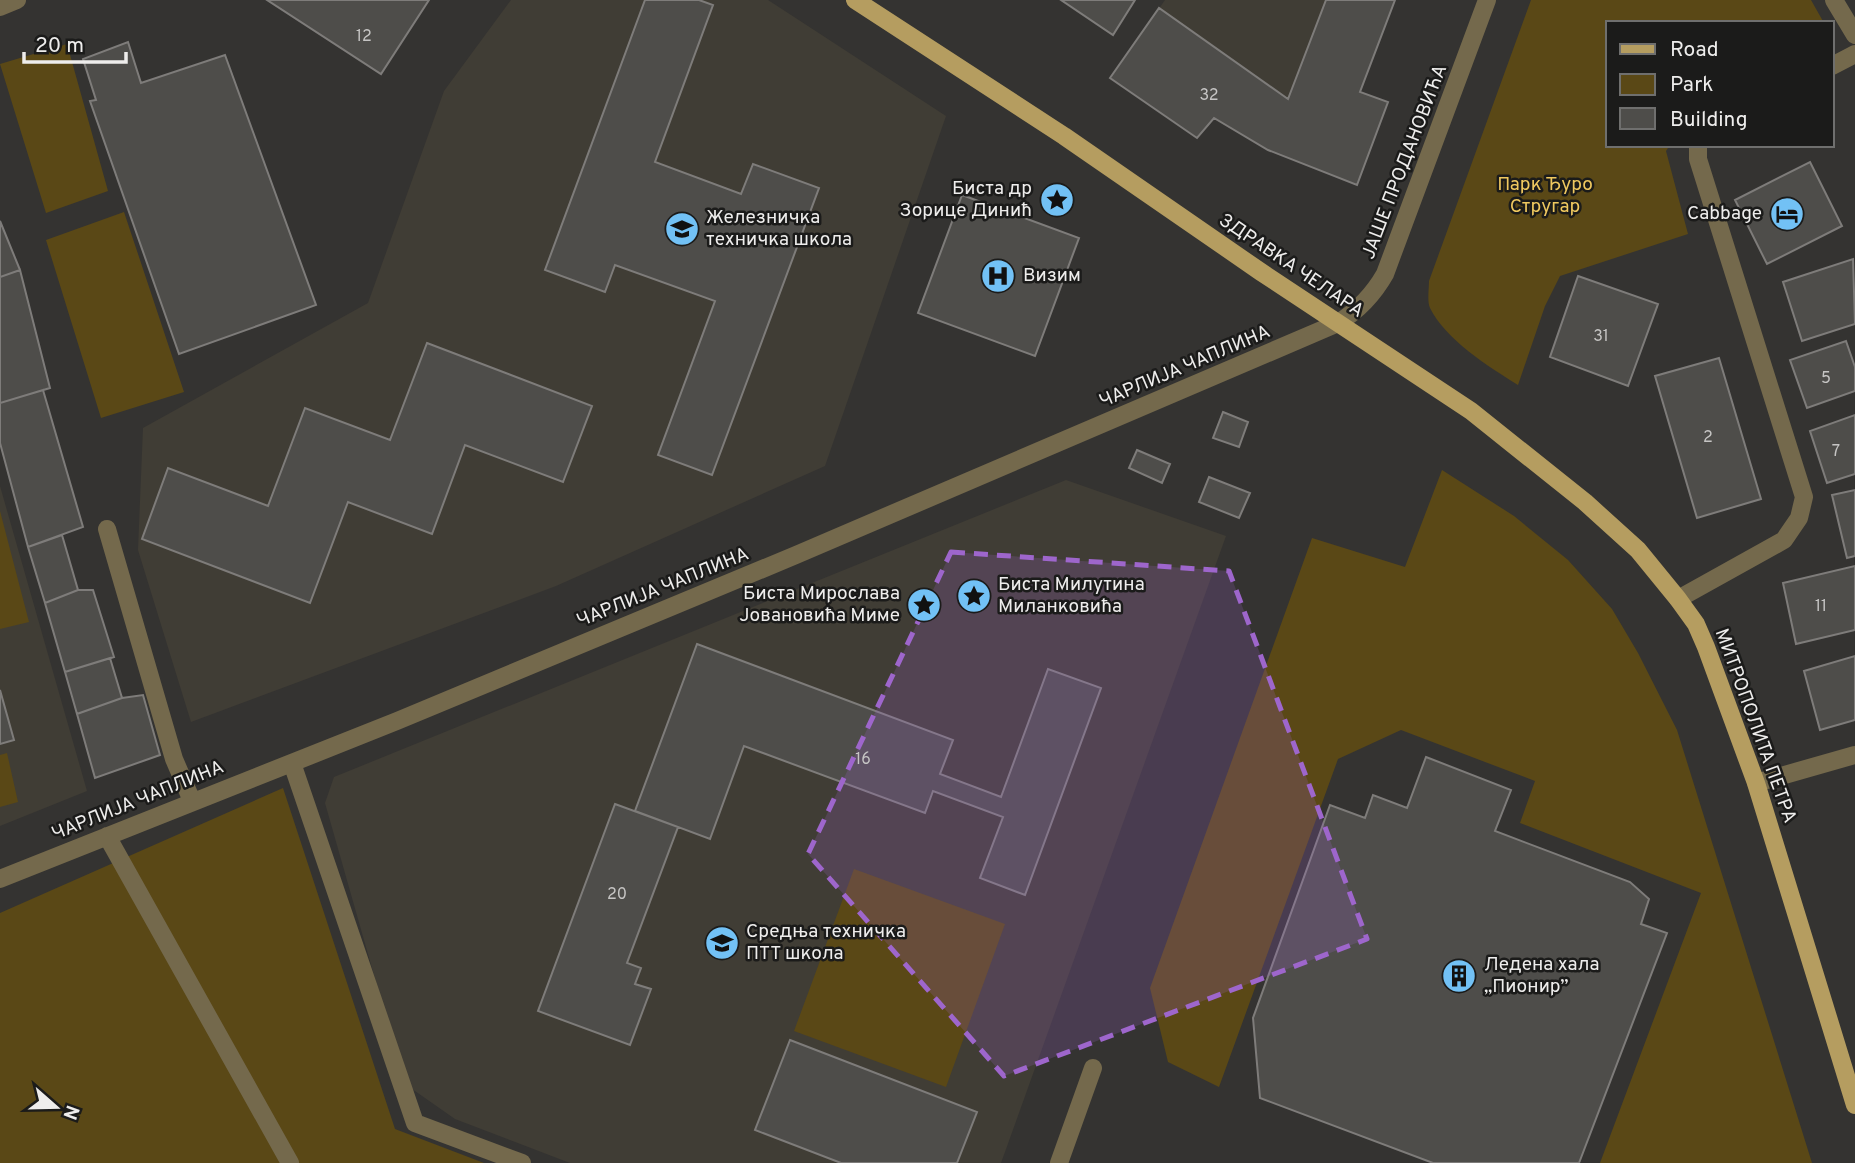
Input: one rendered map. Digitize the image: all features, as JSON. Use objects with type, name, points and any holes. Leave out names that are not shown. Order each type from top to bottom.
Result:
[{"type":"main road","name":"ЗДРАВКА ЧЕЛАРА","points":[[855,0],[1064,136],[1471,411],[1585,502],[1638,550],[1678,598]]},
{"type":"main road","name":"МИТРОПОЛИТА ПЕТРА","points":[[1678,598],[1696,624],[1706,647],[1756,783],[1855,1105]]},
{"type":"street","points":[[0,7],[18,0]]},
{"type":"street","name":"ЈАШЕ ПРОДАНОВИЋА","points":[[1338,323],[1367,301],[1385,274],[1487,0]]},
{"type":"street","points":[[1834,0],[1855,35]]},
{"type":"street","points":[[1834,65],[1855,54]]},
{"type":"street","points":[[1678,598],[1784,540],[1799,519],[1804,497],[1698,159],[1698,147]]},
{"type":"street","name":"ЧАРЛИЈА ЧАПЛИНА","points":[[0,879],[292,763],[796,555],[1338,323]]},
{"type":"street","points":[[107,529],[174,759],[192,802]]},
{"type":"street","points":[[1756,783],[1855,755]]},
{"type":"street","points":[[292,763],[415,1124],[522,1163]]},
{"type":"street","points":[[107,836],[289,1163]]},
{"type":"street","points":[[1059,1163],[1093,1068]]},
{"type":"highlighted area","points":[[951,552],[1229,571],[1367,939],[1004,1076],[808,854]]},
{"type":"shaded area","name":"Железничка техничка школа","points":[[511,0],[768,0],[946,116],[825,466],[556,586],[191,722],[138,550],[143,428],[368,303],[444,91]]},
{"type":"shaded area","points":[[1165,0],[1395,0],[1360,92],[1388,102],[1357,185],[1268,150],[1214,119],[1197,138],[1110,78]]},
{"type":"shaded area","name":"Средња техничка ПТТ школа","points":[[1066,480],[1226,536],[1001,1163],[570,1163],[455,1119],[405,1084],[325,803],[334,777]]},
{"type":"shaded area","points":[[0,486],[87,791],[0,826]]},
{"type":"green space","name":"Парк Ђуро Стругар","points":[[1531,0],[1811,0],[1823,21],[1606,21],[1606,147],[1669,147],[1666,151],[1688,234],[1560,276],[1545,306],[1518,385],[1494,370],[1446,331],[1430,308],[1429,281]]},
{"type":"green space","points":[[67,44],[108,191],[46,213],[0,64]]},
{"type":"green space","points":[[124,212],[184,392],[101,418],[46,240]]},
{"type":"green space","points":[[1442,470],[1514,516],[1568,560],[1612,609],[1638,653],[1677,730],[1812,1163],[1600,1163],[1701,893],[1520,823],[1535,781],[1401,730],[1338,759],[1219,1087],[1168,1062],[1150,988],[1312,538],[1405,567]]},
{"type":"green space","points":[[0,511],[29,622],[0,629]]},
{"type":"green space","points":[[7,753],[18,802],[0,807],[0,755]]},
{"type":"green space","points":[[283,788],[395,1129],[484,1163],[0,1163],[0,913]]},
{"type":"green space","points":[[854,869],[1005,924],[946,1087],[794,1031]]},
{"type":"building","points":[[267,0],[429,0],[381,74]]},
{"type":"building","name":"Железничка техничка школа","points":[[645,0],[699,0],[713,5],[655,162],[741,194],[753,164],[819,188],[712,475],[658,455],[715,301],[615,265],[605,292],[545,270]]},
{"type":"building","points":[[1061,0],[1135,0],[1113,35]]},
{"type":"building","points":[[1326,0],[1395,0],[1360,92],[1388,102],[1357,185],[1268,150],[1214,118],[1197,138],[1110,78],[1159,8],[1288,99]]},
{"type":"building","points":[[128,42],[141,83],[225,55],[316,305],[179,354],[90,101],[96,100],[83,59]]},
{"type":"building","points":[[1810,162],[1842,226],[1767,264],[1735,200]]},
{"type":"building","name":"Визим","points":[[962,195],[1079,238],[1035,356],[918,313]]},
{"type":"building","points":[[0,221],[20,270],[0,277]]},
{"type":"building","points":[[1853,259],[1855,324],[1802,341],[1783,282]]},
{"type":"building","points":[[20,270],[50,388],[0,403],[0,277]]},
{"type":"building","points":[[1578,276],[1658,304],[1628,386],[1550,357]]},
{"type":"building","points":[[1846,341],[1855,367],[1855,391],[1807,408],[1790,360]]},
{"type":"building","points":[[427,343],[592,406],[563,482],[465,445],[432,534],[348,502],[310,603],[142,539],[168,468],[268,506],[305,408],[390,440]]},
{"type":"building","points":[[1719,358],[1761,499],[1697,518],[1655,376]]},
{"type":"building","points":[[43,390],[83,527],[28,547],[0,443],[0,403]]},
{"type":"building","points":[[1223,412],[1248,422],[1239,447],[1213,438]]},
{"type":"building","points":[[1855,415],[1855,474],[1827,483],[1810,431]]},
{"type":"building","points":[[1137,450],[1170,464],[1162,483],[1129,468]]},
{"type":"building","points":[[1209,477],[1250,493],[1239,518],[1199,502]]},
{"type":"building","points":[[1855,490],[1855,556],[1847,558],[1832,495]]},
{"type":"building","points":[[62,535],[78,590],[45,603],[28,547]]},
{"type":"building","points":[[1855,566],[1855,630],[1796,644],[1783,583]]},
{"type":"building","points":[[78,590],[93,590],[114,657],[65,672],[45,603]]},
{"type":"building","points":[[697,644],[953,740],[940,774],[1001,797],[1048,669],[1101,688],[1025,895],[980,878],[1003,817],[933,791],[925,813],[744,746],[710,839],[635,811]]},
{"type":"building","points":[[1855,656],[1855,720],[1820,730],[1804,671]]},
{"type":"building","points":[[110,658],[122,698],[77,714],[65,672]]},
{"type":"building","points":[[0,690],[14,740],[0,744]]},
{"type":"building","points":[[143,695],[160,755],[95,778],[77,714],[122,698]]},
{"type":"building","name":"Ледена хала „Пионир”","points":[[1426,757],[1511,790],[1495,831],[1630,882],[1649,899],[1641,924],[1667,933],[1579,1163],[1433,1163],[1260,1098],[1253,1018],[1330,805],[1365,818],[1373,795],[1407,808]]},
{"type":"building","points":[[615,804],[678,827],[627,963],[641,968],[635,984],[651,989],[630,1045],[538,1011]]},
{"type":"building","points":[[790,1040],[977,1112],[957,1163],[841,1163],[755,1130]]},
{"type":"place","name":"Биста др Зорице Динић","points":[[1057,200]]},
{"type":"place","name":"Cabbage","points":[[1787,214]]},
{"type":"place","name":"Железничка техничка школа","points":[[682,229]]},
{"type":"place","name":"Визим","points":[[998,276]]},
{"type":"place","name":"Биста Милутина Миланковића","points":[[974,596]]},
{"type":"place","name":"Биста Мирослава Јовановића Миме","points":[[924,605]]},
{"type":"place","name":"Средња техничка ПТТ школа","points":[[722,943]]},
{"type":"place","name":"Ледена хала „Пионир”","points":[[1459,976]]}]
